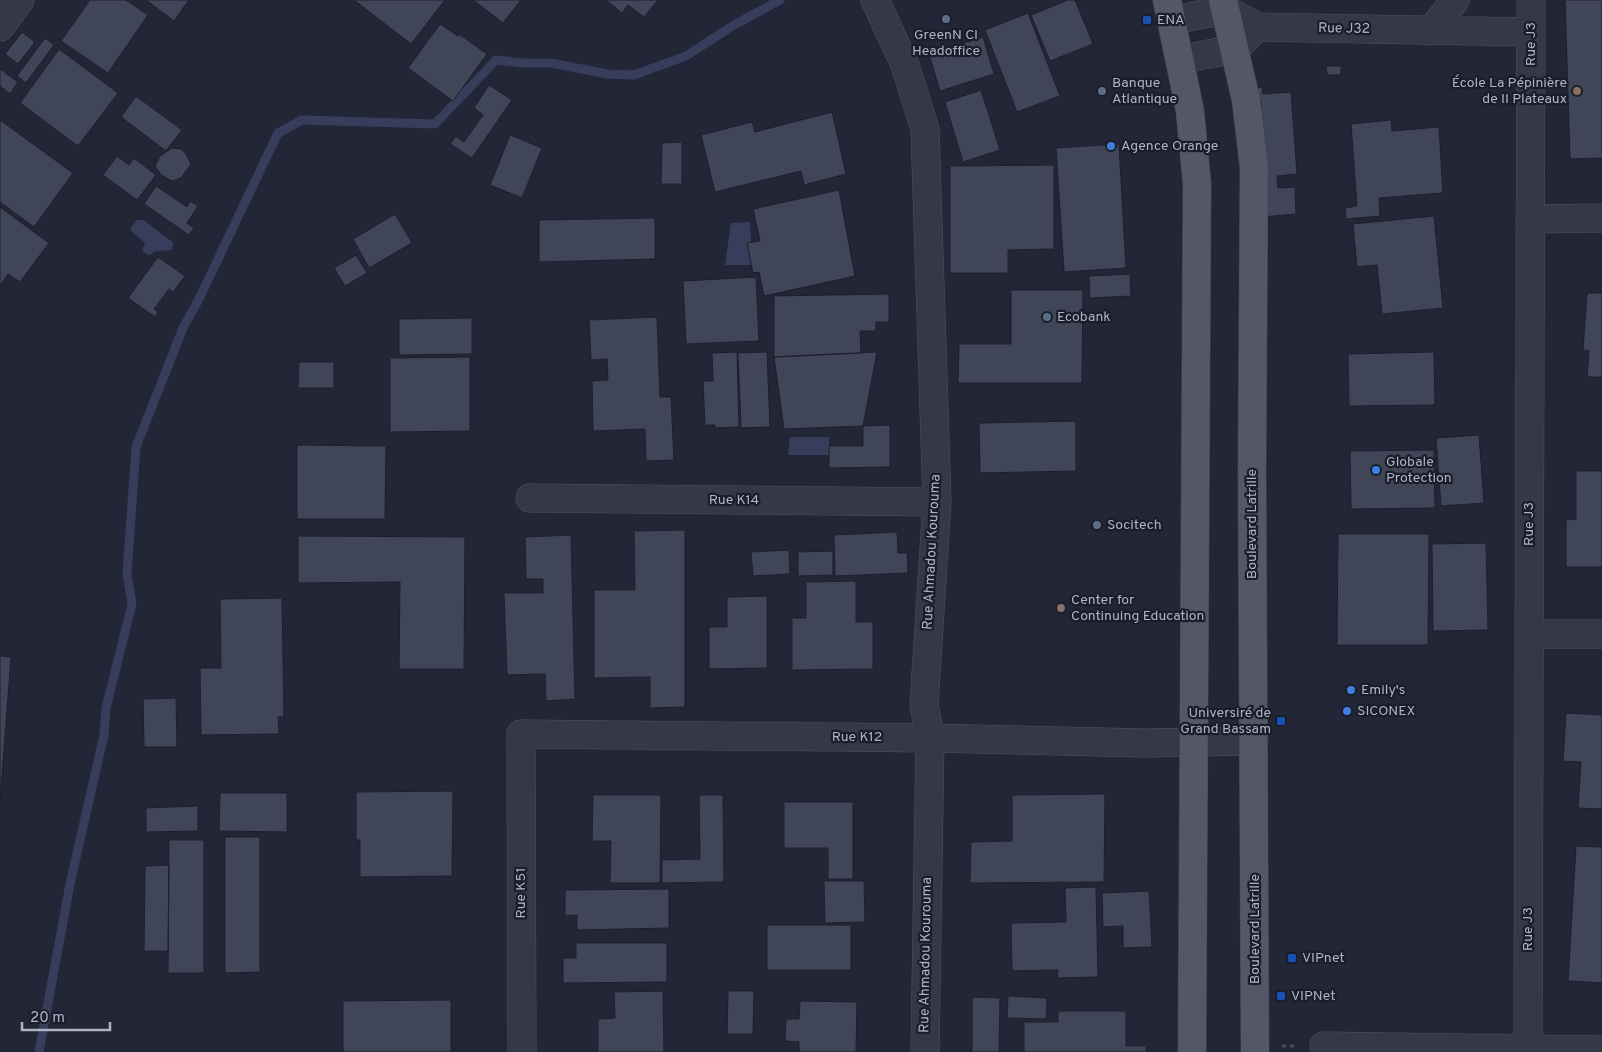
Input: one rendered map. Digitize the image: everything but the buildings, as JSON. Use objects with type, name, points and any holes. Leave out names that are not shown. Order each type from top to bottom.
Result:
[{"type":"main road","name":"Boulevard Latrille","points":[[1224,5],[1236,49],[1246,100],[1254,168],[1252,470],[1255,1049]]},
{"type":"main road","points":[[1170,10],[1190,111],[1197,184],[1192,1052]]},
{"type":"street","points":[[0,27],[20,0]]},
{"type":"street","name":"Rue Ahmadou Kourouma","points":[[875,0],[904,65],[925,129],[937,502],[924,705],[930,738],[925,1052]]},
{"type":"street","points":[[1431,31],[1455,0]]},
{"type":"street","name":"Rue J3","points":[[1528,1049],[1531,0]]},
{"type":"street","points":[[1170,10],[1224,5],[1258,27],[1236,49],[1181,59]]},
{"type":"street","name":"Rue J32","points":[[1258,27],[1531,32]]},
{"type":"street","points":[[1530,219],[1602,218]]},
{"type":"street","name":"Rue K14","points":[[530,498],[937,502]]},
{"type":"street","points":[[1529,634],[1602,634]]},
{"type":"street","name":"Rue K12","points":[[521,734],[1193,742],[1254,741]]},
{"type":"street","name":"Rue K51","points":[[521,734],[522,1052]]},
{"type":"street","points":[[1324,1046],[1602,1050]]},
{"type":"path","points":[[1255,1049],[1324,1046]]},
{"type":"water","points":[[136,220],[143,220],[174,243],[171,250],[156,251],[149,255],[142,251],[145,243],[130,230]]},
{"type":"water","points":[[750,222],[752,265],[725,265],[731,223]]},
{"type":"water","points":[[790,437],[829,437],[829,455],[788,455]]},
{"type":"waterway","points":[[39,1052],[70,884],[104,735],[106,708],[132,604],[127,574],[136,447],[183,328],[199,299],[278,133],[302,120],[435,124],[496,60],[523,63],[551,63],[607,74],[634,75],[686,56],[734,25],[780,0]]},
{"type":"place","name":"GreenN CI Headoffice","points":[[946,19]]},
{"type":"place","name":"ENA","points":[[1147,20]]},
{"type":"place","name":"Banque Atlantique","points":[[1102,91]]},
{"type":"place","name":"École La Pépinière de II Plateaux","points":[[1577,91]]},
{"type":"place","name":"Agence Orange","points":[[1111,146]]},
{"type":"place","name":"Ecobank","points":[[1047,317]]},
{"type":"place","name":"Globale Protection","points":[[1376,470]]},
{"type":"place","name":"Socitech","points":[[1097,525]]},
{"type":"place","name":"Center for Continuing Education","points":[[1061,608]]},
{"type":"place","name":"Emily's","points":[[1351,690]]},
{"type":"place","name":"SICONEX","points":[[1347,711]]},
{"type":"place","name":"Universiré de Grand Bassam","points":[[1281,721]]},
{"type":"place","name":"VIPnet","points":[[1292,958]]},
{"type":"place","name":"VIPNet","points":[[1281,996]]}]
